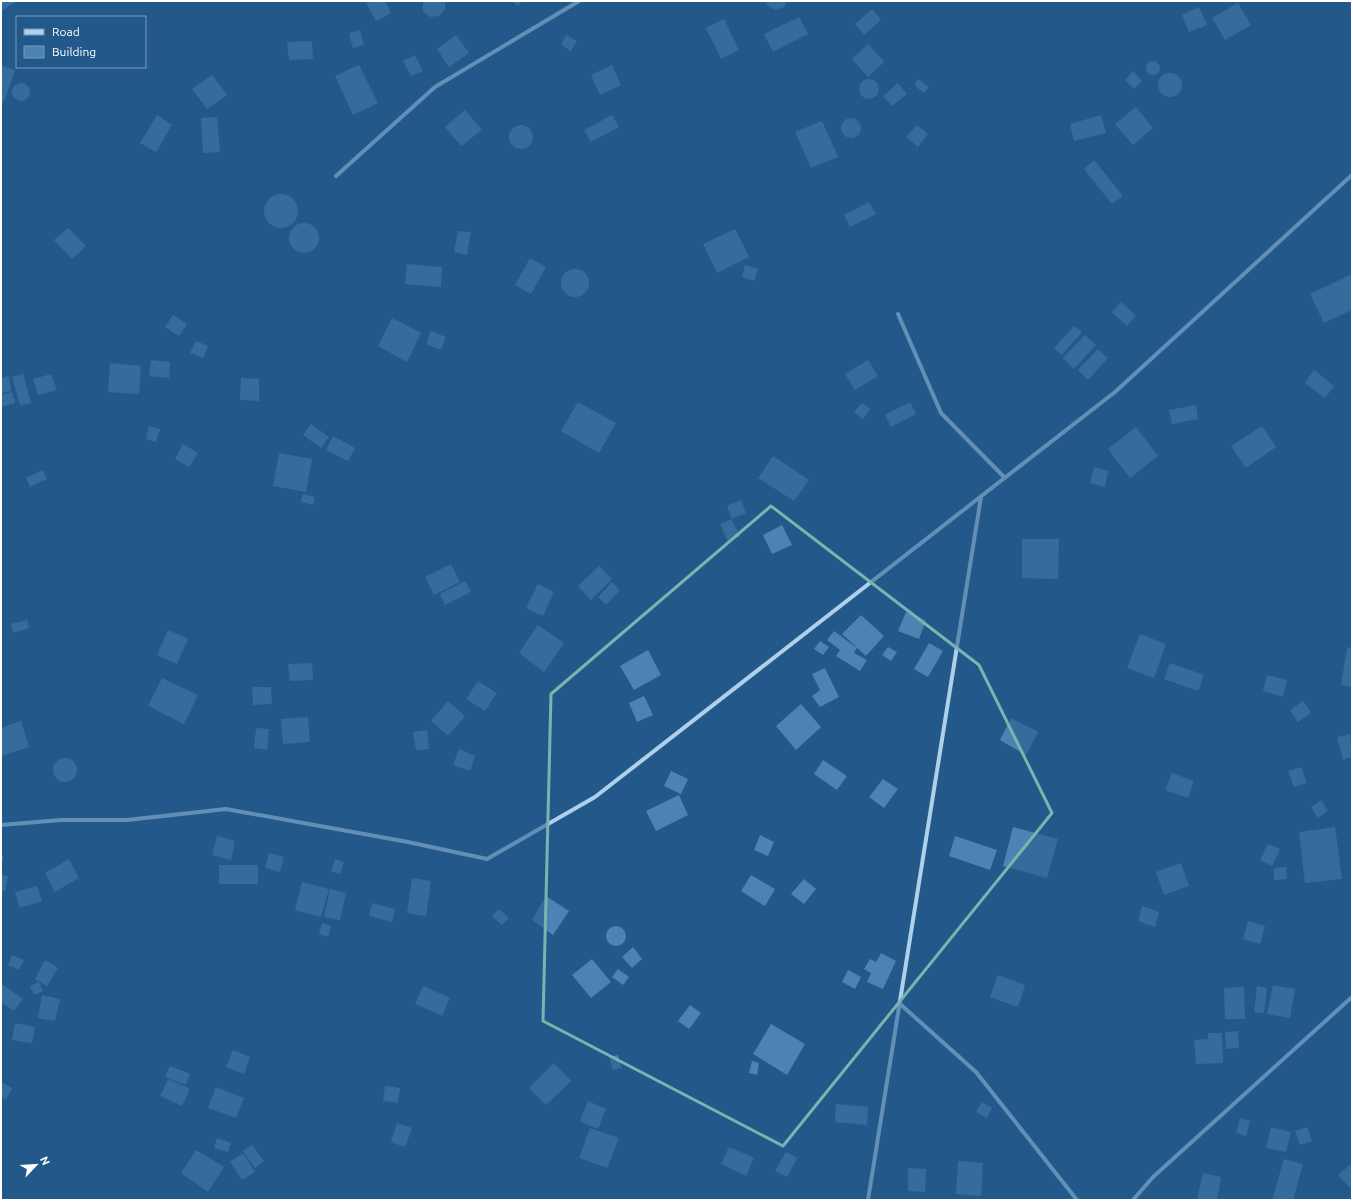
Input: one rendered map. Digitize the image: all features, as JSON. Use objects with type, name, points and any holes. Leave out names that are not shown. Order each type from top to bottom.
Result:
[{"type":"street","points":[[336,176],[435,87],[579,1]]},
{"type":"street","points":[[1,825],[61,820],[127,820],[226,809],[408,842],[487,859],[595,797],[1115,392],[1352,175]]},
{"type":"street","points":[[898,314],[941,413],[1005,478]]},
{"type":"street","points":[[868,1200],[981,497]]},
{"type":"street","points":[[1133,1200],[1153,1177],[1352,997]]},
{"type":"street","points":[[899,1004],[976,1072],[1077,1200]]},
{"type":"highlighted area","points":[[771,506],[979,665],[1052,813],[783,1146],[543,1021],[551,694]]},
{"type":"building","points":[[1,1],[18,1],[2,10]]},
{"type":"building","points":[[385,1],[391,13],[376,21],[366,2]]},
{"type":"building","points":[[423,1],[445,1],[445,9],[439,16],[430,17],[423,11]]},
{"type":"building","points":[[512,1],[522,1],[518,6]]},
{"type":"building","points":[[765,1],[787,1],[784,7],[776,10],[768,6]]},
{"type":"building","points":[[1238,3],[1251,25],[1225,40],[1212,18]]},
{"type":"building","points":[[1199,7],[1207,25],[1189,32],[1182,15]]},
{"type":"building","points":[[872,9],[881,20],[864,35],[855,24]]},
{"type":"building","points":[[799,17],[808,34],[773,52],[764,34]]},
{"type":"building","points":[[724,19],[739,50],[721,59],[706,28]]},
{"type":"building","points":[[360,30],[364,45],[353,48],[349,33]]},
{"type":"building","points":[[456,35],[469,53],[449,67],[437,49]]},
{"type":"building","points":[[566,35],[577,41],[571,51],[561,45]]},
{"type":"building","points":[[312,41],[313,59],[289,60],[287,42]]},
{"type":"building","points":[[868,44],[884,62],[868,77],[852,59]]},
{"type":"building","points":[[415,55],[423,71],[411,76],[403,61]]},
{"type":"building","points":[[1150,61],[1156,61],[1160,65],[1160,71],[1156,75],[1150,75],[1146,71],[1146,65]]},
{"type":"building","points":[[1,65],[15,70],[4,102],[1,101]]},
{"type":"building","points":[[359,65],[378,103],[353,115],[335,76]]},
{"type":"building","points":[[612,65],[621,85],[600,95],[591,75]]},
{"type":"building","points":[[1133,71],[1142,81],[1134,89],[1125,80]]},
{"type":"building","points":[[1170,73],[1178,77],[1182,85],[1178,93],[1170,97],[1162,93],[1158,85],[1162,77]]},
{"type":"building","points":[[212,75],[227,95],[207,109],[192,89]]},
{"type":"building","points":[[869,79],[876,82],[879,89],[876,96],[869,99],[862,96],[859,89],[862,82]]},
{"type":"building","points":[[918,79],[929,87],[924,93],[914,85]]},
{"type":"building","points":[[21,83],[27,86],[30,92],[27,98],[21,101],[15,98],[12,92],[15,86]]},
{"type":"building","points":[[898,83],[907,94],[892,106],[883,96]]},
{"type":"building","points":[[1136,107],[1153,128],[1133,145],[1115,124]]},
{"type":"building","points":[[465,110],[482,130],[461,146],[445,127]]},
{"type":"building","points":[[157,115],[172,125],[156,152],[140,143]]},
{"type":"building","points":[[612,115],[619,127],[591,142],[584,130]]},
{"type":"building","points":[[1101,115],[1106,133],[1074,141],[1070,124]]},
{"type":"building","points":[[217,117],[220,152],[203,153],[201,118]]},
{"type":"building","points":[[851,118],[858,121],[861,128],[858,135],[851,138],[844,135],[841,128],[844,121]]},
{"type":"building","points":[[822,121],[838,157],[811,168],[795,132]]},
{"type":"building","points":[[521,125],[530,128],[533,137],[530,146],[521,149],[512,146],[509,137],[512,128]]},
{"type":"building","points":[[917,125],[928,134],[918,147],[906,137]]},
{"type":"building","points":[[1094,160],[1123,196],[1112,204],[1084,169]]},
{"type":"building","points":[[278,194],[284,194],[288,195],[295,201],[298,211],[297,218],[291,225],[284,228],[278,228],[274,227],[267,221],[264,214],[264,208],[265,204],[271,197]]},
{"type":"building","points":[[869,202],[876,214],[850,227],[844,215]]},
{"type":"building","points":[[304,223],[315,227],[319,238],[315,249],[304,253],[293,249],[289,238],[293,227]]},
{"type":"building","points":[[68,228],[86,246],[72,259],[54,240]]},
{"type":"building","points":[[735,229],[749,257],[717,273],[703,244]]},
{"type":"building","points":[[458,231],[471,232],[467,255],[454,252]]},
{"type":"building","points":[[530,258],[546,267],[531,294],[515,285]]},
{"type":"building","points":[[407,264],[442,267],[441,287],[405,284]]},
{"type":"building","points":[[745,265],[758,269],[754,281],[742,277]]},
{"type":"building","points":[[575,269],[585,273],[589,283],[585,293],[575,297],[565,293],[561,283],[565,273]]},
{"type":"building","points":[[1352,274],[1352,310],[1324,323],[1310,294]]},
{"type":"building","points":[[1121,302],[1136,316],[1127,326],[1112,312]]},
{"type":"building","points":[[173,315],[187,324],[179,336],[165,327]]},
{"type":"building","points":[[392,318],[421,333],[407,362],[378,346]]},
{"type":"building","points":[[1074,326],[1082,332],[1062,355],[1054,348]]},
{"type":"building","points":[[431,331],[446,337],[441,350],[426,344]]},
{"type":"building","points":[[1085,335],[1096,345],[1074,369],[1063,358]]},
{"type":"building","points":[[196,341],[208,346],[203,358],[190,353]]},
{"type":"building","points":[[1098,349],[1108,358],[1088,380],[1078,370]]},
{"type":"building","points":[[151,360],[170,362],[169,378],[149,376]]},
{"type":"building","points":[[868,360],[878,376],[855,390],[845,374]]},
{"type":"building","points":[[110,363],[141,366],[139,394],[108,392]]},
{"type":"building","points":[[1314,370],[1334,386],[1325,398],[1305,383]]},
{"type":"building","points":[[23,374],[31,403],[20,405],[12,377]]},
{"type":"building","points":[[51,374],[57,390],[38,395],[33,379]]},
{"type":"building","points":[[9,376],[11,391],[1,393],[1,378]]},
{"type":"building","points":[[241,378],[259,379],[259,401],[240,400]]},
{"type":"building","points":[[12,392],[15,403],[1,407],[1,395]]},
{"type":"building","points":[[578,402],[616,423],[599,453],[561,431]]},
{"type":"building","points":[[910,402],[916,414],[891,427],[885,415]]},
{"type":"building","points":[[862,403],[870,409],[863,419],[854,412]]},
{"type":"building","points":[[1196,405],[1198,419],[1172,424],[1169,410]]},
{"type":"building","points":[[311,424],[329,437],[321,448],[303,435]]},
{"type":"building","points":[[149,426],[160,429],[156,442],[146,439]]},
{"type":"building","points":[[1262,426],[1276,447],[1246,468],[1231,446]]},
{"type":"building","points":[[1136,427],[1158,456],[1130,478],[1108,449]]},
{"type":"building","points":[[333,436],[355,448],[348,461],[326,450]]},
{"type":"building","points":[[183,444],[198,453],[189,467],[175,459]]},
{"type":"building","points":[[279,453],[312,459],[306,492],[273,486]]},
{"type":"building","points":[[773,456],[809,480],[794,501],[758,478]]},
{"type":"building","points":[[1094,467],[1108,471],[1105,487],[1090,483]]},
{"type":"building","points":[[43,470],[47,479],[30,487],[26,478]]},
{"type":"building","points":[[303,494],[315,497],[313,505],[301,502]]},
{"type":"building","points":[[741,500],[746,513],[732,519],[727,506]]},
{"type":"building","points":[[731,519],[740,536],[728,542],[720,524]]},
{"type":"building","points":[[782,525],[792,545],[772,554],[763,535]]},
{"type":"building","points":[[1022,539],[1059,539],[1058,579],[1022,578]]},
{"type":"building","points":[[451,564],[460,582],[434,595],[425,577]]},
{"type":"building","points":[[599,566],[612,579],[591,600],[578,586]]},
{"type":"building","points":[[465,581],[471,592],[445,605],[440,594]]},
{"type":"building","points":[[612,582],[620,590],[606,605],[598,597]]},
{"type":"building","points":[[538,584],[554,592],[543,616],[526,608]]},
{"type":"building","points":[[906,612],[926,620],[919,639],[898,631]]},
{"type":"building","points":[[861,615],[884,636],[866,656],[842,634]]},
{"type":"building","points":[[27,620],[29,628],[13,633],[11,624]]},
{"type":"building","points":[[538,625],[564,643],[544,672],[519,653]]},
{"type":"building","points":[[168,630],[188,639],[177,664],[157,655]]},
{"type":"building","points":[[834,631],[857,648],[854,653],[867,660],[860,671],[836,656],[840,650],[827,640]]},
{"type":"building","points":[[1140,634],[1166,644],[1154,678],[1127,668]]},
{"type":"building","points":[[820,641],[829,647],[823,655],[814,649]]},
{"type":"building","points":[[929,643],[943,651],[928,677],[914,669]]},
{"type":"building","points":[[888,647],[897,652],[891,661],[882,655]]},
{"type":"building","points":[[1347,647],[1352,648],[1352,687],[1341,685]]},
{"type":"building","points":[[648,650],[661,675],[634,690],[620,666]]},
{"type":"building","points":[[312,663],[313,680],[290,681],[288,664]]},
{"type":"building","points":[[1170,663],[1204,675],[1198,691],[1164,679]]},
{"type":"building","points":[[825,668],[839,697],[820,707],[812,696],[820,690],[812,674]]},
{"type":"building","points":[[1267,675],[1287,680],[1283,697],[1263,691]]},
{"type":"building","points":[[162,678],[198,695],[184,724],[148,706]]},
{"type":"building","points":[[478,681],[497,693],[485,711],[466,699]]},
{"type":"building","points":[[252,687],[271,687],[272,704],[253,705]]},
{"type":"building","points":[[644,696],[653,715],[637,722],[629,703]]},
{"type":"building","points":[[448,701],[465,716],[448,736],[431,721]]},
{"type":"building","points":[[1303,701],[1311,713],[1298,722],[1290,710]]},
{"type":"building","points":[[801,704],[821,727],[796,750],[776,726]]},
{"type":"building","points":[[308,717],[310,742],[283,744],[281,719]]},
{"type":"building","points":[[1011,718],[1038,732],[1026,755],[1000,740]]},
{"type":"building","points":[[21,721],[29,747],[1,756],[1,728]]},
{"type":"building","points":[[256,728],[269,729],[267,750],[254,748]]},
{"type":"building","points":[[427,730],[429,749],[416,750],[413,732]]},
{"type":"building","points":[[1350,734],[1352,757],[1343,760],[1337,737]]},
{"type":"building","points":[[459,749],[475,756],[470,771],[453,765]]},
{"type":"building","points":[[65,758],[74,761],[77,770],[74,779],[65,782],[56,779],[53,770],[56,761]]},
{"type":"building","points":[[823,760],[847,776],[837,790],[814,774]]},
{"type":"building","points":[[1301,767],[1307,783],[1294,787],[1288,771]]},
{"type":"building","points":[[671,771],[688,779],[681,794],[664,786]]},
{"type":"building","points":[[1172,773],[1194,781],[1188,798],[1165,790]]},
{"type":"building","points":[[883,779],[898,789],[884,808],[869,797]]},
{"type":"building","points":[[679,795],[688,815],[656,831],[646,811]]},
{"type":"building","points":[[1321,800],[1328,811],[1318,818],[1311,807]]},
{"type":"building","points":[[1013,827],[1058,839],[1047,878],[1003,866]]},
{"type":"building","points":[[1335,827],[1342,879],[1305,883],[1299,832]]},
{"type":"building","points":[[760,835],[774,842],[768,856],[754,850]]},
{"type":"building","points":[[217,836],[235,841],[231,860],[212,855]]},
{"type":"building","points":[[955,836],[997,850],[990,870],[949,856]]},
{"type":"building","points":[[1268,844],[1280,849],[1272,866],[1260,860]]},
{"type":"building","points":[[1,851],[4,860],[1,861]]},
{"type":"building","points":[[269,853],[284,857],[280,872],[265,868]]},
{"type":"building","points":[[69,859],[79,878],[55,892],[45,873]]},
{"type":"building","points":[[335,859],[344,862],[340,874],[331,871]]},
{"type":"building","points":[[1181,863],[1189,886],[1164,895],[1156,872]]},
{"type":"building","points":[[219,865],[258,865],[258,884],[219,884]]},
{"type":"building","points":[[1286,867],[1287,879],[1274,880],[1274,868]]},
{"type":"building","points":[[1,874],[8,876],[5,891],[1,891]]},
{"type":"building","points":[[751,875],[775,889],[765,906],[741,891]]},
{"type":"building","points":[[412,878],[431,881],[426,916],[407,913]]},
{"type":"building","points":[[804,879],[816,889],[804,904],[791,894]]},
{"type":"building","points":[[302,882],[329,889],[321,917],[295,910]]},
{"type":"building","points":[[37,886],[42,901],[20,908],[15,892]]},
{"type":"building","points":[[330,889],[346,893],[340,920],[324,917]]},
{"type":"building","points":[[546,896],[569,911],[553,935],[532,920]]},
{"type":"building","points":[[372,903],[395,909],[392,922],[369,916]]},
{"type":"building","points":[[1142,906],[1159,912],[1155,927],[1138,921]]},
{"type":"building","points":[[499,909],[509,918],[502,925],[492,916]]},
{"type":"building","points":[[1248,921],[1265,926],[1260,944],[1243,939]]},
{"type":"building","points":[[322,923],[331,926],[328,937],[319,934]]},
{"type":"building","points":[[616,926],[623,929],[626,936],[623,943],[616,946],[609,943],[606,936],[609,929]]},
{"type":"building","points":[[633,947],[642,959],[632,968],[622,957]]},
{"type":"building","points":[[881,953],[896,961],[883,989],[867,982],[871,973],[864,969],[870,959],[876,962]]},
{"type":"building","points":[[12,955],[24,960],[19,970],[8,965]]},
{"type":"building","points":[[592,959],[611,982],[591,998],[572,975]]},
{"type":"building","points":[[45,960],[58,968],[47,986],[35,979]]},
{"type":"building","points":[[618,969],[629,977],[623,985],[612,977]]},
{"type":"building","points":[[848,970],[861,977],[855,989],[842,982]]},
{"type":"building","points":[[998,975],[1025,985],[1018,1007],[990,997]]},
{"type":"building","points":[[39,982],[43,991],[34,995],[30,986]]},
{"type":"building","points":[[2,984],[23,999],[14,1011],[1,1002]]},
{"type":"building","points":[[1273,985],[1295,989],[1290,1018],[1267,1014]]},
{"type":"building","points":[[423,986],[450,998],[442,1016],[415,1004]]},
{"type":"building","points":[[1257,986],[1267,988],[1264,1013],[1254,1012]]},
{"type":"building","points":[[1244,987],[1245,1019],[1225,1019],[1224,988]]},
{"type":"building","points":[[42,995],[60,999],[55,1021],[38,1018]]},
{"type":"building","points":[[690,1005],[701,1013],[689,1029],[678,1021]]},
{"type":"building","points":[[15,1023],[35,1027],[32,1043],[12,1040]]},
{"type":"building","points":[[771,1024],[805,1044],[787,1075],[753,1054]]},
{"type":"building","points":[[1238,1031],[1239,1048],[1226,1049],[1225,1032]]},
{"type":"building","points":[[1208,1033],[1222,1033],[1223,1063],[1196,1064],[1194,1040],[1208,1039]]},
{"type":"building","points":[[233,1050],[250,1057],[244,1074],[226,1067]]},
{"type":"building","points":[[618,1055],[622,1068],[613,1070],[609,1057]]},
{"type":"building","points":[[752,1061],[759,1063],[757,1075],[749,1073]]},
{"type":"building","points":[[554,1063],[571,1081],[546,1105],[529,1088]]},
{"type":"building","points":[[170,1066],[190,1074],[186,1085],[165,1077]]},
{"type":"building","points":[[168,1079],[190,1089],[182,1106],[160,1096]]},
{"type":"building","points":[[1,1082],[12,1088],[6,1100],[1,1097]]},
{"type":"building","points":[[385,1086],[400,1088],[398,1103],[383,1101]]},
{"type":"building","points":[[216,1087],[244,1098],[236,1118],[208,1108]]},
{"type":"building","points":[[588,1101],[606,1109],[598,1129],[580,1121]]},
{"type":"building","points":[[982,1102],[992,1108],[987,1118],[976,1112]]},
{"type":"building","points":[[836,1104],[868,1107],[867,1125],[835,1122]]},
{"type":"building","points":[[1240,1118],[1250,1121],[1246,1136],[1236,1133]]},
{"type":"building","points":[[397,1123],[412,1128],[405,1147],[391,1142]]},
{"type":"building","points":[[1271,1127],[1291,1132],[1286,1152],[1266,1148]]},
{"type":"building","points":[[1307,1127],[1312,1141],[1300,1145],[1295,1131]]},
{"type":"building","points":[[590,1128],[619,1138],[607,1168],[579,1158]]},
{"type":"building","points":[[217,1138],[231,1143],[228,1152],[214,1148]]},
{"type":"building","points":[[252,1145],[264,1161],[255,1168],[243,1151]]},
{"type":"building","points":[[729,1147],[754,1158],[746,1176],[721,1164]]},
{"type":"building","points":[[196,1150],[224,1167],[208,1192],[181,1173]]},
{"type":"building","points":[[786,1152],[797,1158],[787,1177],[775,1171]]},
{"type":"building","points":[[243,1153],[255,1172],[242,1180],[230,1162]]},
{"type":"building","points":[[1284,1159],[1303,1164],[1293,1200],[1272,1200]]},
{"type":"building","points":[[958,1161],[983,1163],[981,1196],[956,1194]]},
{"type":"building","points":[[1352,1163],[1352,1190],[1338,1175]]},
{"type":"building","points":[[908,1168],[926,1169],[925,1192],[908,1191]]},
{"type":"building","points":[[1203,1173],[1221,1177],[1217,1200],[1197,1200]]}]
